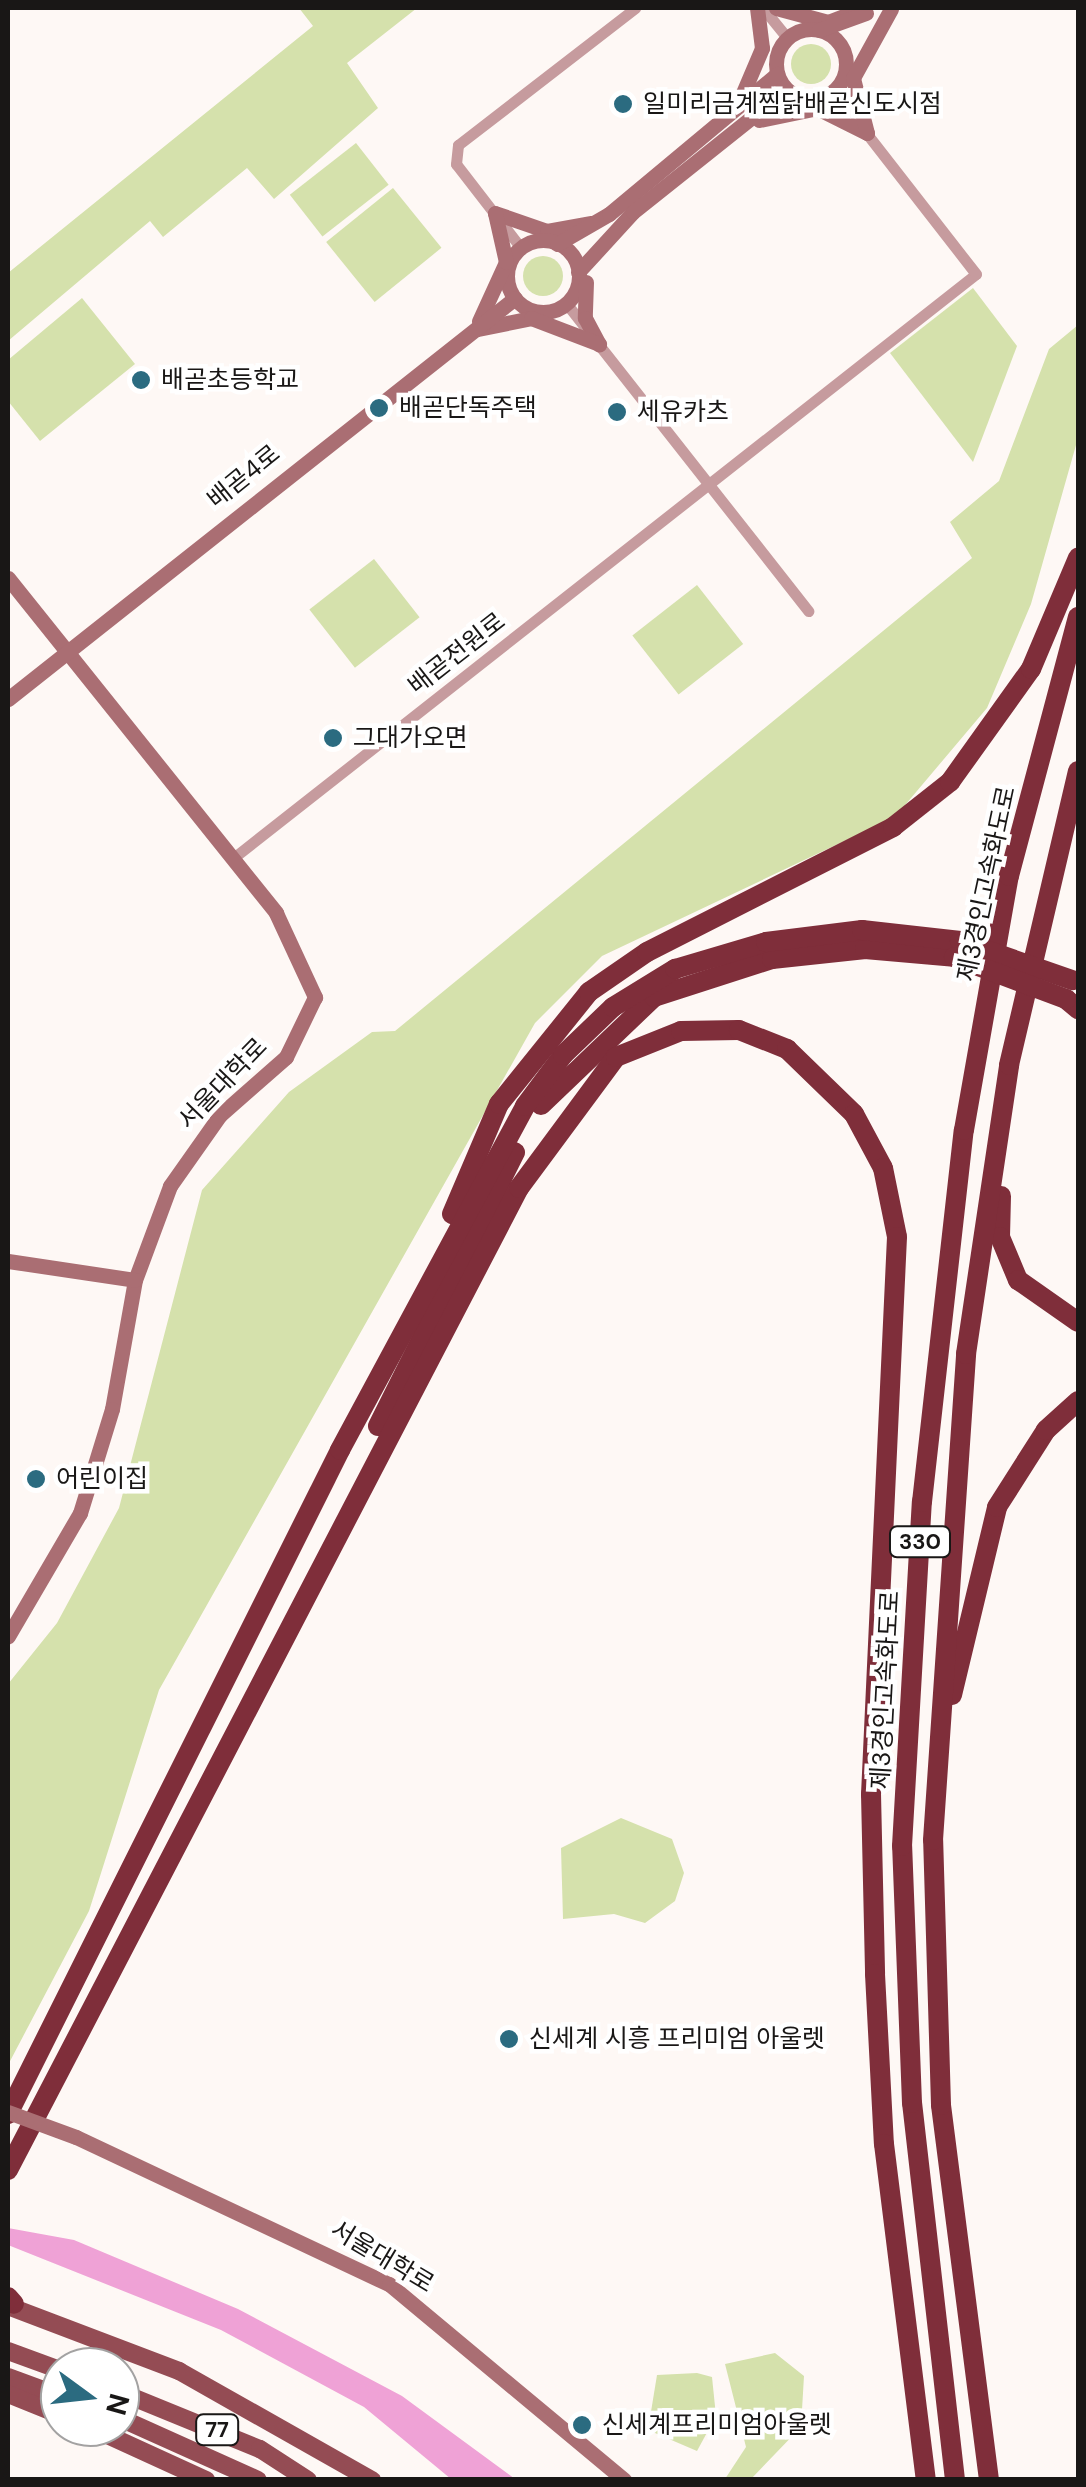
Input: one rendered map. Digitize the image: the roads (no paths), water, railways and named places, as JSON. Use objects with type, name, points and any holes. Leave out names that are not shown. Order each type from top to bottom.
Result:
[{"type":"highway","points":[[400,1338],[499,1104],[542,1040],[647,952],[824,867],[950,782],[1032,668],[1078,558]]},
{"type":"highway","name":"제3경인고속화도로","points":[[955,2480],[916,2142],[902,1846],[922,1502],[964,1130],[998,935],[1078,617]]},
{"type":"highway","name":"330","points":[[988,2480],[941,2105],[933,1840],[957,1448],[1009,1065],[1078,771]]},
{"type":"highway","points":[[8,2113],[400,1338],[524,1106],[613,1008],[676,969],[766,942],[862,930],[957,949],[1074,993]]},
{"type":"highway","points":[[314,1574],[498,1184],[536,1112],[575,1064],[654,998],[772,959],[865,948],[957,949]]},
{"type":"highway","points":[[8,2170],[314,1574],[519,1188],[616,1058],[681,1031],[739,1030],[787,1049],[825,1079],[883,1168],[896,1236],[873,1874],[884,2144],[926,2480]]},
{"type":"highway","points":[[1009,1065],[1000,1237],[1032,1297],[1078,1322]]},
{"type":"highway","points":[[933,1840],[969,1602],[996,1508],[1046,1430],[1078,1401]]},
{"type":"main road","points":[[735,122],[762,48],[760,8]]},
{"type":"main road","points":[[776,8],[828,22],[864,8]]},
{"type":"main road","points":[[605,227],[578,272],[566,303],[540,312],[515,298],[508,268],[521,248],[557,244],[605,227],[735,122],[777,74],[787,38],[846,27],[873,8]]},
{"type":"main road","points":[[735,122],[795,96],[834,90],[846,61],[892,8]]},
{"type":"main road","points":[[866,133],[854,78],[892,8]]},
{"type":"main road","points":[[819,30],[846,61]]},
{"type":"main road","points":[[777,74],[795,96]]},
{"type":"main road","points":[[735,122],[817,108],[866,133]]},
{"type":"main road","points":[[495,214],[547,231],[605,227]]},
{"type":"main road","points":[[474,329],[506,262],[495,214]]},
{"type":"main road","points":[[599,344],[583,292],[605,227]]},
{"type":"main road","points":[[557,244],[578,272]]},
{"type":"main road","name":"배곧4로","points":[[8,699],[515,298]]},
{"type":"main road","points":[[474,329],[531,318],[599,344]]},
{"type":"main road","name":"서울대학로","points":[[8,578],[232,858],[300,952],[311,1017],[286,1057],[193,1150],[135,1280],[84,1502],[8,1636]]},
{"type":"main road","points":[[8,1261],[135,1280]]},
{"type":"main road","name":"서울대학로","points":[[8,2113],[76,2137],[389,2284],[624,2480]]},
{"type":"main road","points":[[10,2302],[180,2371],[372,2480]]},
{"type":"main road","points":[[8,2351],[40,2363]]},
{"type":"main road","points":[[8,2377],[40,2389]]},
{"type":"main road","points":[[8,2394],[40,2407]]},
{"type":"main road","name":"77","points":[[140,2400],[260,2449],[308,2480]]},
{"type":"main road","name":"77","points":[[140,2427],[258,2480]]},
{"type":"main road","points":[[134,2447],[206,2480]]},
{"type":"street","points":[[521,248],[456,164],[458,145],[635,8]]},
{"type":"street","points":[[760,8],[787,38]]},
{"type":"street","name":"배곧전원로","points":[[232,858],[976,274],[834,90]]},
{"type":"street","points":[[566,303],[808,611]]},
{"type":"place","name":"일미리금계찜닭배곧신도시점","points":[[623,104]]},
{"type":"place","name":"배곧초등학교","points":[[141,380]]},
{"type":"place","name":"배곧단독주택","points":[[379,408]]},
{"type":"place","name":"세유카츠","points":[[617,412]]},
{"type":"place","name":"그대가오면","points":[[333,738]]},
{"type":"place","name":"어린이집","points":[[36,1479]]},
{"type":"place","name":"신세계 시흥 프리미엄 아울렛","points":[[509,2039]]},
{"type":"place","name":"신세계프리미엄아울렛","points":[[582,2425]]}]
